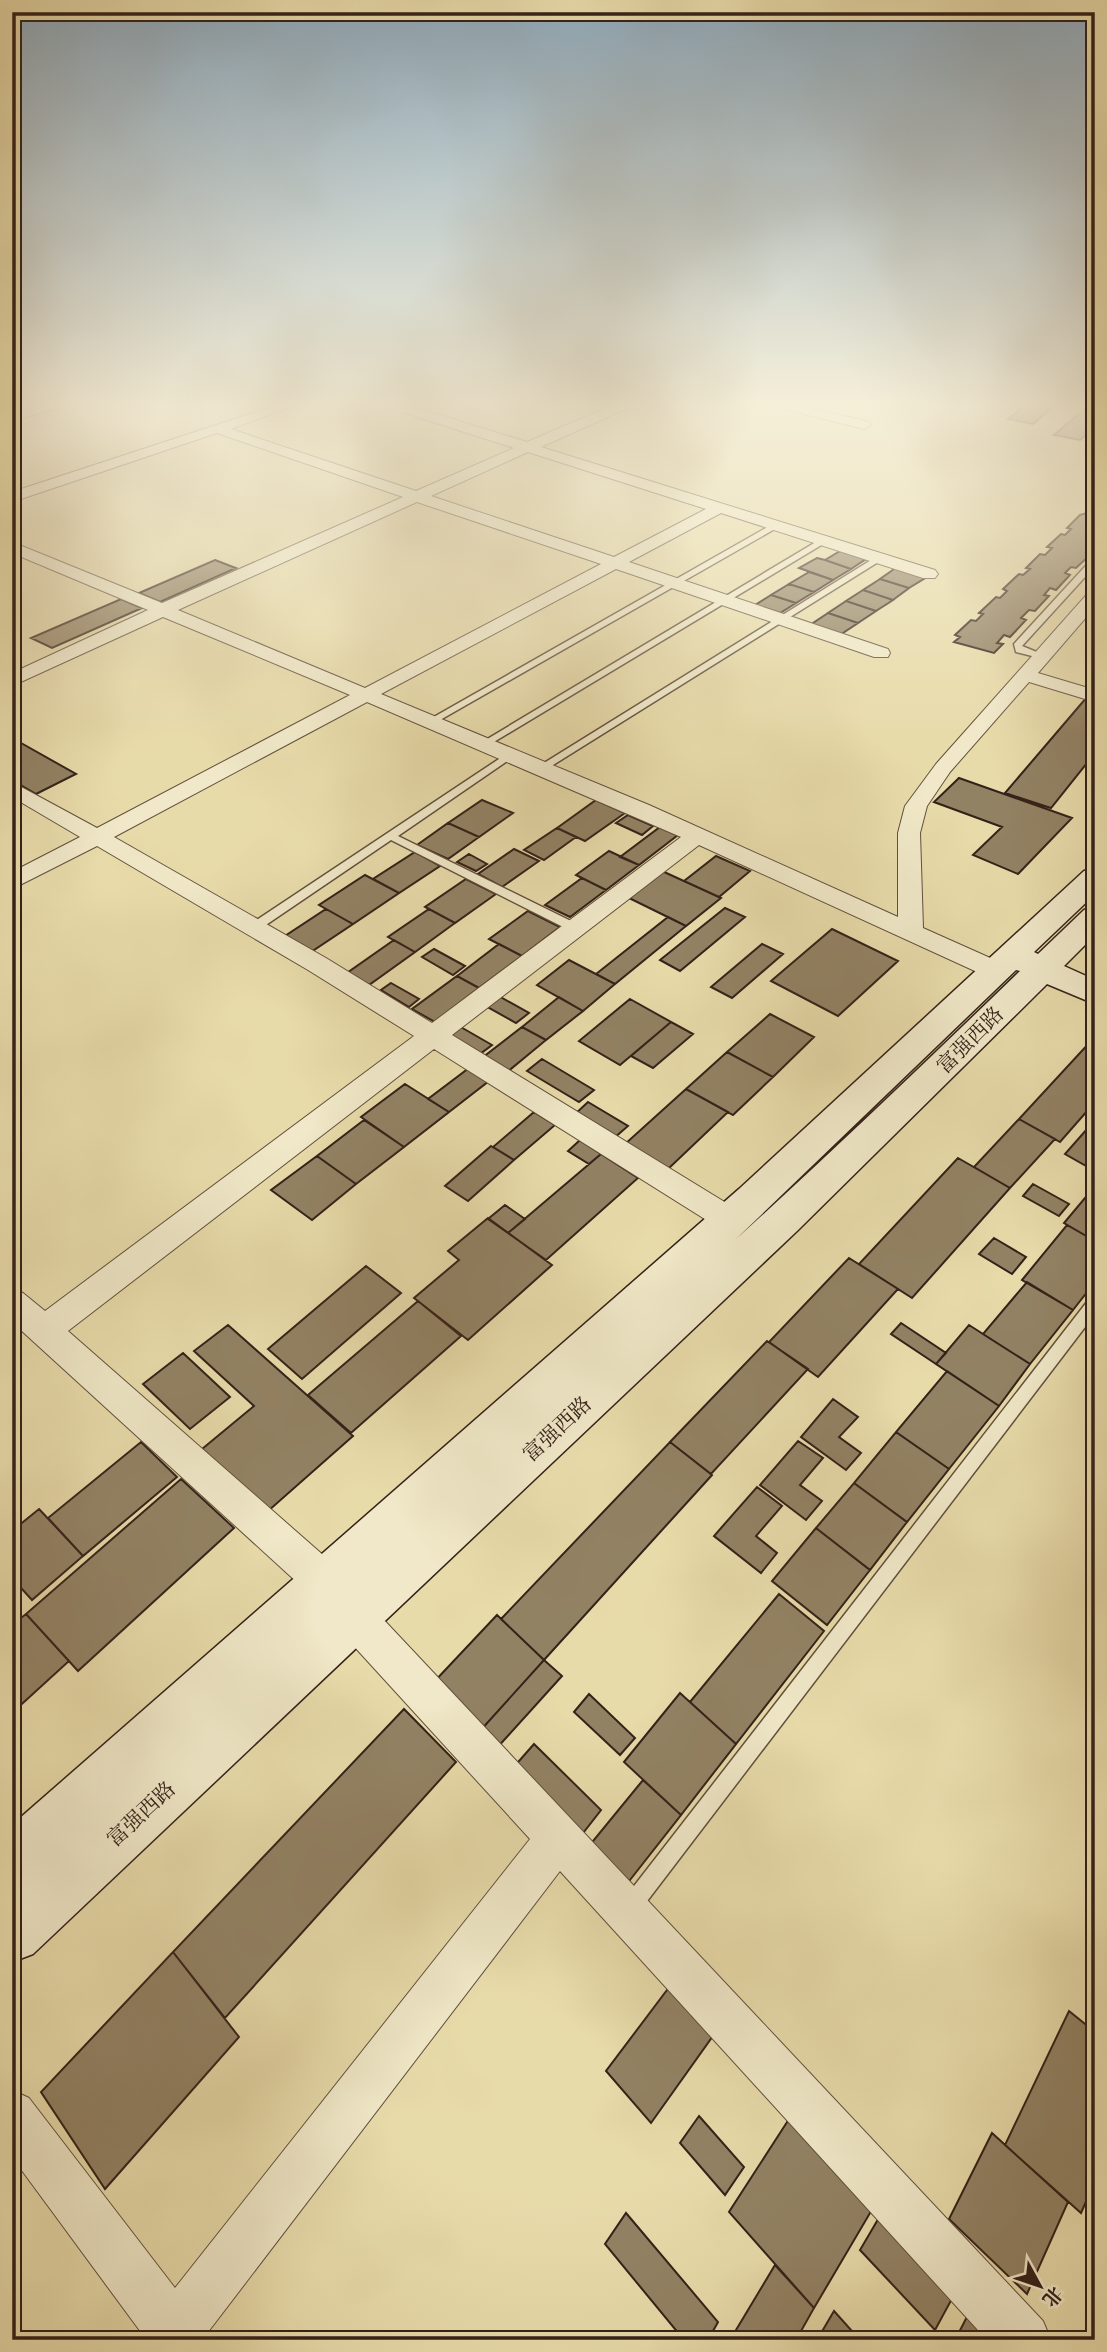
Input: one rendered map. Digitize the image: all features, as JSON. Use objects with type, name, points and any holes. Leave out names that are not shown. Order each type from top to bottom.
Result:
[{"type":"main road","name":"富强西路","points":[[12,1933],[889,1120],[1095,877]]},
{"type":"main road","name":"富强西路","points":[[12,1863],[859,1103],[1026,959],[1095,917]]},
{"type":"main road","points":[[1026,959],[1095,975]]},
{"type":"main road","points":[[1026,959],[1095,993]]},
{"type":"street","points":[[12,680],[374,515]]},
{"type":"street","points":[[476,515],[881,653]]},
{"type":"street","points":[[12,882],[706,515]]},
{"type":"street","points":[[740,515],[929,574]]},
{"type":"street","points":[[12,547],[511,755],[912,931],[1026,959]]},
{"type":"street","points":[[912,931],[908,858],[909,832],[916,806],[943,768],[1095,596]]},
{"type":"street","points":[[1025,675],[1095,696]]},
{"type":"street","points":[[12,789],[433,1036],[730,1220]]},
{"type":"street","points":[[45,1331],[698,835]]},
{"type":"street","points":[[12,1302],[325,1582]]},
{"type":"street","points":[[355,1617],[1024,2340]]},
{"type":"street","points":[[12,2115],[174,2337],[559,1837]]},
{"type":"lane","points":[[430,722],[776,526]]},
{"type":"lane","points":[[484,744],[824,541]]},
{"type":"lane","points":[[541,768],[879,559]]},
{"type":"lane","points":[[1041,657],[1019,650],[1017,646],[1095,561]]},
{"type":"lane","points":[[253,928],[511,755]]},
{"type":"lane","points":[[390,836],[575,928]]},
{"type":"lane","points":[[627,1911],[1095,1302]]},
{"type":"building","points":[[1080,515],[1095,515],[1095,547],[1092,546],[1086,552],[1091,554],[1076,568],[1071,567],[1065,573],[1070,575],[1056,590],[1050,588],[1044,595],[1049,596],[1035,611],[1029,610],[1021,618],[1026,620],[1010,637],[1004,635],[997,643],[1003,644],[994,653],[954,642],[960,637],[955,635],[971,620],[976,621],[983,614],[979,613],[996,597],[1000,598],[1007,591],[1003,589],[1019,574],[1023,575],[1030,569],[1026,568],[1040,554],[1045,555],[1052,548],[1047,547],[1061,534],[1065,535],[1071,529],[1067,528]]},
{"type":"building","points":[[840,551],[866,559],[851,569],[825,560]]},
{"type":"building","points":[[817,558],[851,569],[833,580],[799,568]]},
{"type":"building","points":[[215,560],[236,568],[160,602],[139,593]]},
{"type":"building","points":[[897,567],[927,577],[909,588],[880,579]]},
{"type":"building","points":[[809,572],[833,580],[814,592],[789,584]]},
{"type":"building","points":[[880,579],[909,588],[893,600],[863,590]]},
{"type":"building","points":[[789,584],[814,592],[796,603],[771,595]]},
{"type":"building","points":[[863,590],[893,600],[876,611],[846,601]]},
{"type":"building","points":[[771,595],[796,603],[777,615],[752,607]]},
{"type":"building","points":[[121,599],[142,608],[52,648],[31,638]]},
{"type":"building","points":[[846,601],[876,611],[858,623],[828,613]]},
{"type":"building","points":[[828,613],[858,623],[840,635],[810,625]]},
{"type":"building","points":[[1087,697],[1095,700],[1095,753],[1051,808],[1005,793]]},
{"type":"building","points":[[14,739],[76,774],[36,794],[12,780]]},
{"type":"building","points":[[959,778],[1072,818],[1018,874],[973,855],[1002,827],[934,802]]},
{"type":"building","points":[[482,800],[513,813],[479,837],[448,823]]},
{"type":"building","points":[[596,800],[625,813],[585,841],[557,828]]},
{"type":"building","points":[[628,815],[653,826],[642,835],[616,823]]},
{"type":"building","points":[[448,823],[479,837],[448,859],[417,845]]},
{"type":"building","points":[[660,827],[678,835],[639,865],[620,857]]},
{"type":"building","points":[[557,828],[576,837],[544,860],[524,850]]},
{"type":"building","points":[[514,849],[539,861],[502,887],[478,874]]},
{"type":"building","points":[[609,851],[639,865],[606,890],[576,875]]},
{"type":"building","points":[[415,852],[440,866],[399,893],[373,879]]},
{"type":"building","points":[[469,854],[487,864],[476,871],[457,862]]},
{"type":"building","points":[[716,856],[750,871],[719,897],[684,881]]},
{"type":"building","points":[[662,871],[721,898],[686,926],[627,897]]},
{"type":"building","points":[[365,875],[399,893],[353,924],[319,905]]},
{"type":"building","points":[[582,878],[606,890],[570,917],[545,905]]},
{"type":"building","points":[[466,879],[496,894],[455,923],[425,907]]},
{"type":"building","points":[[725,908],[745,917],[680,971],[660,960]]},
{"type":"building","points":[[326,909],[353,924],[311,952],[285,936]]},
{"type":"building","points":[[429,909],[455,923],[415,952],[388,937]]},
{"type":"building","points":[[528,911],[560,927],[522,956],[489,939]]},
{"type":"building","points":[[668,917],[686,926],[615,984],[596,974]]},
{"type":"building","points":[[832,929],[898,961],[838,1016],[771,981]]},
{"type":"building","points":[[394,940],[415,952],[369,985],[347,973]]},
{"type":"building","points":[[499,944],[522,956],[479,988],[457,976]]},
{"type":"building","points":[[762,944],[783,954],[732,998],[711,987]]},
{"type":"building","points":[[434,949],[465,966],[453,975],[422,957]]},
{"type":"building","points":[[569,960],[615,984],[583,1011],[537,985]]},
{"type":"building","points":[[457,976],[479,988],[435,1022],[412,1009]]},
{"type":"building","points":[[391,983],[419,999],[409,1007],[381,990]]},
{"type":"building","points":[[497,995],[529,1013],[516,1023],[484,1005]]},
{"type":"building","points":[[559,997],[583,1011],[546,1040],[522,1027]]},
{"type":"building","points":[[630,999],[671,1022],[620,1065],[579,1041]]},
{"type":"building","points":[[770,1014],[814,1037],[773,1077],[727,1052]]},
{"type":"building","points":[[671,1022],[693,1034],[653,1068],[631,1056]]},
{"type":"building","points":[[459,1026],[492,1045],[480,1054],[447,1035]]},
{"type":"building","points":[[522,1027],[546,1040],[506,1073],[482,1058]]},
{"type":"building","points":[[1091,1041],[1095,1043],[1095,1102],[1060,1142],[1019,1119]]},
{"type":"building","points":[[727,1052],[773,1077],[733,1115],[686,1089]]},
{"type":"building","points":[[542,1059],[594,1090],[579,1102],[527,1071]]},
{"type":"building","points":[[469,1068],[489,1081],[449,1112],[428,1099]]},
{"type":"building","points":[[405,1084],[449,1112],[404,1147],[361,1117]]},
{"type":"building","points":[[686,1089],[728,1112],[667,1170],[625,1144]]},
{"type":"building","points":[[588,1102],[628,1126],[613,1139],[574,1115]]},
{"type":"building","points":[[534,1112],[555,1125],[514,1160],[493,1147]]},
{"type":"building","points":[[1019,1119],[1055,1139],[1010,1188],[974,1167]]},
{"type":"building","points":[[364,1120],[404,1147],[356,1184],[317,1156]]},
{"type":"building","points":[[1095,1120],[1095,1171],[1065,1154]]},
{"type":"building","points":[[580,1140],[601,1154],[589,1164],[568,1151]]},
{"type":"building","points":[[491,1146],[514,1160],[468,1201],[445,1186]]},
{"type":"building","points":[[601,1154],[638,1178],[546,1260],[508,1233]]},
{"type":"building","points":[[317,1156],[356,1184],[312,1220],[271,1190]]},
{"type":"building","points":[[958,1158],[1010,1188],[912,1298],[859,1264]]},
{"type":"building","points":[[1033,1184],[1069,1204],[1059,1216],[1023,1196]]},
{"type":"building","points":[[1095,1186],[1095,1241],[1064,1223]]},
{"type":"building","points":[[505,1205],[525,1219],[508,1233],[488,1219]]},
{"type":"building","points":[[488,1218],[552,1265],[468,1340],[414,1298],[459,1260],[448,1251]]},
{"type":"building","points":[[1067,1225],[1095,1241],[1095,1282],[1073,1310],[1022,1280]]},
{"type":"building","points":[[994,1238],[1026,1257],[1012,1274],[979,1254]]},
{"type":"building","points":[[849,1258],[898,1289],[818,1377],[769,1342]]},
{"type":"building","points":[[366,1266],[401,1293],[302,1379],[268,1349]]},
{"type":"building","points":[[1027,1282],[1073,1310],[1030,1364],[983,1334]]},
{"type":"building","points":[[418,1301],[461,1336],[351,1433],[308,1395]]},
{"type":"building","points":[[901,1323],[946,1353],[936,1364],[891,1334]]},
{"type":"building","points":[[228,1325],[353,1436],[267,1512],[202,1449],[254,1406],[194,1351]]},
{"type":"building","points":[[969,1325],[1030,1364],[999,1406],[936,1364]]},
{"type":"building","points":[[767,1341],[808,1369],[711,1474],[670,1442]]},
{"type":"building","points":[[183,1353],[230,1397],[190,1429],[143,1384]]},
{"type":"building","points":[[947,1371],[999,1406],[949,1469],[896,1432]]},
{"type":"building","points":[[833,1399],[858,1417],[839,1437],[861,1453],[846,1470],[801,1437]]},
{"type":"building","points":[[896,1432],[949,1469],[907,1522],[854,1483]]},
{"type":"building","points":[[798,1441],[823,1458],[800,1485],[822,1501],[806,1520],[760,1485]]},
{"type":"building","points":[[141,1442],[177,1477],[83,1556],[48,1518]]},
{"type":"building","points":[[670,1442],[712,1475],[544,1660],[501,1619]]},
{"type":"building","points":[[181,1479],[234,1528],[78,1671],[26,1614]]},
{"type":"building","points":[[854,1483],[907,1522],[870,1570],[816,1528]]},
{"type":"building","points":[[757,1487],[782,1506],[756,1536],[777,1553],[761,1573],[714,1536]]},
{"type":"building","points":[[39,1509],[83,1556],[32,1600],[12,1578],[12,1531]]},
{"type":"building","points":[[816,1528],[870,1570],[827,1625],[772,1581]]},
{"type":"building","points":[[779,1594],[824,1631],[736,1744],[690,1702]]},
{"type":"building","points":[[26,1614],[69,1661],[12,1713],[12,1625]]},
{"type":"building","points":[[497,1615],[544,1660],[479,1732],[432,1684]]},
{"type":"building","points":[[544,1660],[562,1676],[496,1749],[479,1732]]},
{"type":"building","points":[[680,1693],[736,1744],[681,1815],[624,1762]]},
{"type":"building","points":[[589,1694],[635,1738],[620,1755],[574,1712]]},
{"type":"building","points":[[404,1709],[456,1762],[225,2018],[173,1952]]},
{"type":"building","points":[[534,1744],[601,1810],[580,1837],[512,1769]]},
{"type":"building","points":[[643,1780],[681,1815],[626,1885],[589,1846]]},
{"type":"building","points":[[173,1952],[239,2037],[105,2189],[41,2092]]},
{"type":"building","points":[[670,1986],[715,2033],[651,2123],[606,2071]]},
{"type":"building","points":[[1069,2011],[1095,2032],[1095,2181],[1081,2213],[1005,2145]]},
{"type":"building","points":[[699,2116],[744,2167],[725,2195],[680,2143]]},
{"type":"building","points":[[789,2119],[873,2208],[814,2308],[729,2212]]},
{"type":"building","points":[[992,2133],[1068,2202],[1027,2294],[949,2219]]},
{"type":"building","points":[[626,2213],[718,2322],[708,2340],[684,2340],[605,2244]]},
{"type":"building","points":[[880,2216],[954,2295],[935,2330],[860,2250]]},
{"type":"building","points":[[775,2265],[814,2308],[796,2340],[730,2340]]},
{"type":"building","points":[[971,2309],[1000,2340],[955,2340]]},
{"type":"building","points":[[834,2311],[860,2340],[817,2340]]}]
